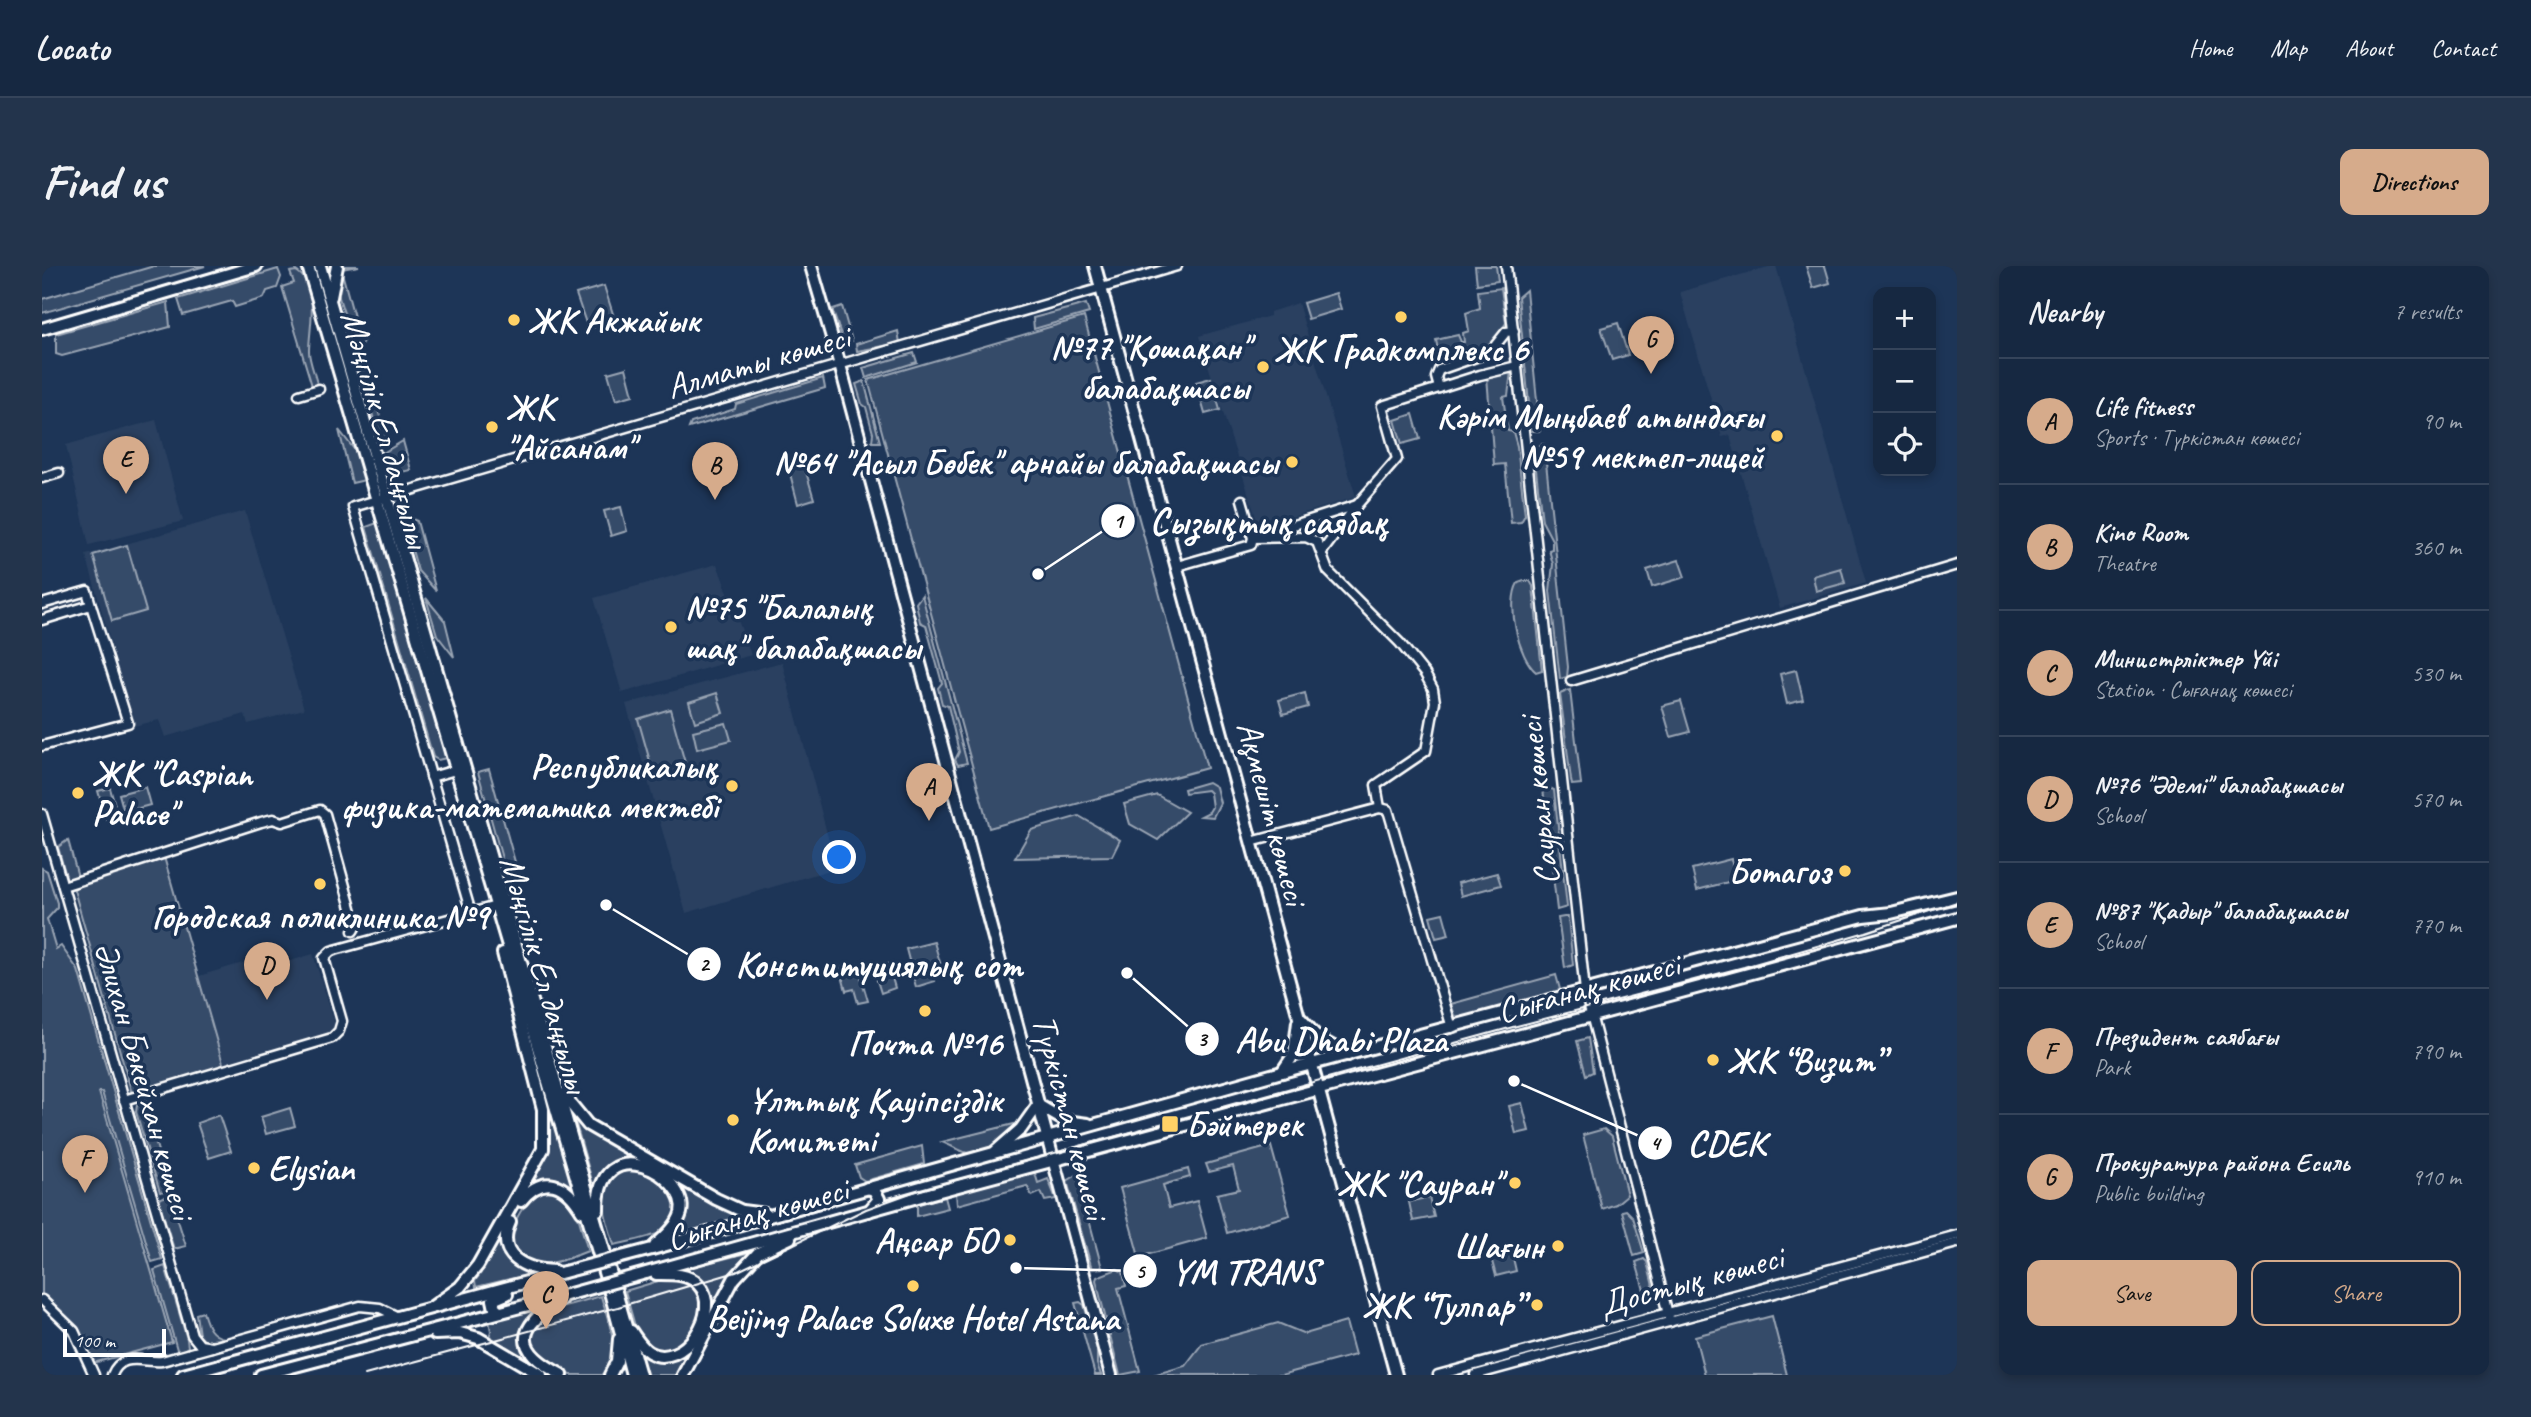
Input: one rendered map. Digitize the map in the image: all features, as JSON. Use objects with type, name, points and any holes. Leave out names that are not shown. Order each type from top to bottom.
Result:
[{"type":"main road","points":[[42,329],[256,266]]},
{"type":"main road","name":"Мәңгілік Ел даңғылы","points":[[308,266],[382,498]]},
{"type":"main road","name":"Мәңгілік Ел даңғылы","points":[[320,266],[382,498],[623,1328],[640,1375]]},
{"type":"main road","points":[[330,303],[337,266]]},
{"type":"main road","name":"Түркістан көшесі","points":[[811,266],[840,365],[1111,1375]]},
{"type":"main road","name":"Ақмешіт көшесі","points":[[1095,266],[1396,1375]]},
{"type":"main road","name":"Мәңгілік Ел даңғылы","points":[[461,768],[496,906],[508,931]]},
{"type":"main road","name":"Сығанақ көшесі","points":[[183,1375],[754,1220],[1282,1072],[1863,916],[1891,913],[1957,897]]},
{"type":"main road","name":"Сығанақ көшесі","points":[[261,1375],[570,1294],[1590,1015],[1957,918]]},
{"type":"main road","points":[[508,931],[526,952],[570,1103],[588,1125],[716,1199],[742,1210],[772,1215]]},
{"type":"main road","points":[[444,1326],[450,1315],[436,1306],[460,1287],[478,1265],[543,1149],[543,1109],[504,959],[508,931]]},
{"type":"main road","points":[[1299,1016],[1319,1039],[1348,1055]]},
{"type":"main road","points":[[1282,1072],[1294,1054],[1299,1016]]},
{"type":"main road","points":[[993,1153],[1021,1129],[1038,1105],[1065,1121],[1098,1124]]},
{"type":"main road","points":[[594,1224],[603,1179],[618,1166],[631,1163],[641,1165],[671,1183],[679,1195],[681,1205],[673,1227],[652,1248]]},
{"type":"main road","points":[[564,1272],[528,1267],[512,1255],[507,1244],[507,1230],[522,1200],[541,1186],[562,1187],[570,1193],[594,1224]]},
{"type":"main road","points":[[867,1188],[874,1191],[879,1199],[869,1211]]},
{"type":"main road","points":[[754,1220],[747,1226],[748,1238],[760,1241]]},
{"type":"main road","points":[[683,1375],[734,1279],[758,1253],[822,1224]]},
{"type":"main road","points":[[623,1328],[646,1350],[656,1355],[672,1355],[688,1345],[707,1311],[706,1296],[693,1280],[680,1275],[646,1273]]},
{"type":"main road","points":[[500,1312],[492,1305],[498,1296],[533,1287],[548,1276]]},
{"type":"main road","points":[[562,1375],[534,1357],[529,1349],[527,1333],[536,1316],[570,1294]]},
{"type":"main road","points":[[610,1375],[618,1354],[623,1328]]},
{"type":"main road","name":"Мәңгілік Ел даңғылы","points":[[623,1328],[632,1375]]},
{"type":"main road","points":[[408,1336],[460,1333],[478,1338],[541,1375]]},
{"type":"street","name":"Алматы көшесі","points":[[431,777],[353,507],[1177,266]]},
{"type":"street","name":"Сауран көшесі","points":[[1506,266],[1585,991],[1669,1318]]},
{"type":"street","points":[[1439,388],[1436,377],[1439,370],[1490,352],[1506,332],[1514,331]]},
{"type":"street","points":[[1322,552],[1357,505],[1397,459],[1382,406],[1517,366]]},
{"type":"street","points":[[299,395],[319,389]]},
{"type":"street","points":[[42,478],[59,472]]},
{"type":"street","points":[[1177,566],[1251,545],[1253,538],[1242,500]]},
{"type":"street","points":[[1253,538],[1357,505]]},
{"type":"street","points":[[1253,538],[1306,537],[1317,542],[1328,571],[1400,643],[1425,674],[1433,689],[1435,702],[1426,751],[1376,785],[1380,808]]},
{"type":"street","points":[[1571,681],[1957,565]]},
{"type":"street","points":[[42,604],[87,591],[128,723],[42,746]]},
{"type":"street","points":[[42,620],[91,605]]},
{"type":"street","points":[[461,768],[431,777],[471,913]]},
{"type":"street","points":[[1251,842],[1385,808],[1390,813],[1452,1028]]},
{"type":"street","points":[[63,886],[261,822],[273,819],[282,822],[320,810],[325,814],[356,926],[353,930]]},
{"type":"street","name":"Әлихан Бөкейхан көшесі","points":[[42,814],[194,1339],[200,1345],[212,1347]]},
{"type":"street","points":[[124,1100],[332,1038],[339,1031],[342,1021],[324,958],[331,951],[496,906]]},
{"type":"street","name":"Достық көшесі","points":[[1475,1375],[1957,1235]]},
{"type":"street","name":"Достық көшесі","points":[[1438,1375],[1957,1243]]},
{"type":"street","points":[[42,1300],[74,1331],[94,1375]]},
{"type":"street","points":[[113,1375],[120,1363],[129,1359],[162,1361],[359,1306],[380,1308],[396,1316]]},
{"type":"street","points":[[370,1306],[372,1322]]},
{"type":"shaded area","points":[[154,266],[205,266],[42,313],[42,299]]},
{"type":"shaded area","points":[[1475,266],[1496,266],[1498,281],[1477,284]]},
{"type":"shaded area","name":"Кәрім Мыңбаев атындағы №59 мектеп-лицей","points":[[1776,266],[1866,583],[1780,608],[1730,435],[1722,437],[1680,292]]},
{"type":"shaded area","points":[[1806,266],[1825,266],[1830,283],[1813,288]]},
{"type":"shaded area","points":[[278,269],[281,277],[277,288],[267,291],[264,298],[235,307],[232,301],[183,315],[178,299]]},
{"type":"shaded area","points":[[341,269],[357,328],[349,328],[338,296],[337,279]]},
{"type":"shaded area","points":[[296,271],[309,286],[311,297],[309,355],[317,384],[312,386],[282,287],[294,283],[290,272]]},
{"type":"shaded area","points":[[604,286],[615,320],[588,329],[576,294]]},
{"type":"shaded area","points":[[1501,288],[1506,323],[1487,350],[1441,366],[1436,340],[1458,335],[1461,342],[1464,342],[1463,333],[1469,331],[1466,313],[1480,308],[1478,291]]},
{"type":"shaded area","points":[[1526,290],[1540,431],[1533,431],[1531,423],[1518,297]]},
{"type":"shaded area","points":[[1336,293],[1341,309],[1308,319],[1303,303]]},
{"type":"shaded area","points":[[168,302],[170,327],[62,356],[56,354],[56,334]]},
{"type":"shaded area","points":[[1298,303],[1356,497],[1259,527],[1199,336],[1270,316],[1270,312]]},
{"type":"shaded area","points":[[1086,304],[1089,313],[1034,329],[1033,318]]},
{"type":"shaded area","points":[[842,306],[852,341],[844,343],[833,312],[833,309]]},
{"type":"shaded area","points":[[1084,317],[1207,768],[989,828],[868,380]]},
{"type":"shaded area","points":[[1618,323],[1628,355],[1612,360],[1601,328]]},
{"type":"shaded area","points":[[898,331],[900,343],[857,351],[856,344]]},
{"type":"shaded area","points":[[359,337],[364,339],[360,348],[383,427],[387,429],[388,437],[385,439],[379,437],[351,341]]},
{"type":"shaded area","points":[[914,353],[917,362],[866,378],[863,368]]},
{"type":"shaded area","points":[[626,368],[633,395],[616,400],[608,373]]},
{"type":"shaded area","points":[[1511,371],[1508,396],[1503,397],[1508,431],[1513,432],[1517,446],[1525,515],[1521,522],[1511,523],[1505,464],[1494,465],[1487,376]]},
{"type":"shaded area","points":[[823,378],[825,388],[689,428],[691,423],[735,409],[736,404]]},
{"type":"shaded area","points":[[1211,378],[1220,410],[1205,414],[1196,382]]},
{"type":"shaded area","points":[[864,381],[880,442],[872,442],[873,433],[866,407],[862,404],[856,384]]},
{"type":"shaded area","points":[[1413,414],[1420,439],[1402,444],[1395,420]]},
{"type":"shaded area","points":[[156,420],[183,521],[89,545],[66,445]]},
{"type":"shaded area","points":[[339,430],[357,453],[365,480],[352,483]]},
{"type":"shaded area","points":[[403,441],[411,470],[388,475],[383,453]]},
{"type":"shaded area","points":[[1542,444],[1568,667],[1567,677],[1560,679],[1550,591],[1553,564],[1549,550],[1552,549],[1552,540],[1542,521],[1534,453]]},
{"type":"shaded area","points":[[804,465],[814,499],[798,504],[789,470]]},
{"type":"shaded area","points":[[621,507],[627,531],[611,536],[604,511]]},
{"type":"shaded area","points":[[245,511],[304,709],[248,724],[245,714],[165,737],[159,720],[134,726],[86,555]]},
{"type":"shaded area","points":[[402,515],[417,521],[436,591],[418,571]]},
{"type":"shaded area","points":[[377,523],[446,758],[438,760],[433,757],[366,527]]},
{"type":"shaded area","points":[[127,545],[146,611],[112,621],[93,555]]},
{"type":"shaded area","points":[[1679,560],[1685,577],[1652,587],[1647,570]]},
{"type":"shaded area","name":"№75 \"Балалық шақ\" балабақшасы","points":[[717,564],[751,655],[622,693],[594,598]]},
{"type":"shaded area","points":[[1841,568],[1845,583],[1816,591],[1813,576]]},
{"type":"shaded area","points":[[1530,581],[1533,586],[1542,670],[1536,672],[1519,643],[1514,616],[1515,592],[1518,583]]},
{"type":"shaded area","points":[[922,595],[967,763],[958,765],[955,760],[959,752],[948,706],[942,704],[938,688],[942,683],[926,625],[920,622],[916,603]]},
{"type":"shaded area","points":[[426,598],[445,621],[454,657],[437,635]]},
{"type":"shaded area","name":"Республикалық физика-математика мектебі","points":[[782,662],[836,868],[686,913],[626,704]]},
{"type":"shaded area","points":[[1796,670],[1803,700],[1787,704],[1780,674]]},
{"type":"shaded area","points":[[1570,690],[1581,784],[1572,785],[1560,694]]},
{"type":"shaded area","points":[[717,693],[723,713],[695,722],[689,702]]},
{"type":"shaded area","points":[[1305,693],[1308,707],[1283,714],[1279,700]]},
{"type":"shaded area","points":[[1681,701],[1690,732],[1671,737],[1662,706]]},
{"type":"shaded area","points":[[670,709],[687,770],[655,779],[638,719]]},
{"type":"shaded area","points":[[726,723],[731,740],[697,749],[693,731]]},
{"type":"shaded area","points":[[489,769],[515,862],[509,884],[478,772]]},
{"type":"shaded area","points":[[1208,782],[1216,787],[1220,803],[1213,817],[1201,816],[1212,807],[1207,790],[1185,793],[1184,789]]},
{"type":"shaded area","points":[[145,787],[150,805],[124,812],[119,794]]},
{"type":"shaded area","points":[[110,788],[118,816],[106,819],[98,791]]},
{"type":"shaded area","points":[[1543,789],[1554,790],[1567,907],[1557,910]]},
{"type":"shaded area","points":[[1157,795],[1187,812],[1158,840],[1130,824],[1124,804]]},
{"type":"shaded area","points":[[1079,816],[1120,840],[1112,856],[1015,858],[1031,830]]},
{"type":"shaded area","points":[[68,840],[78,877],[67,880],[58,847]]},
{"type":"shaded area","points":[[164,857],[224,1067],[132,1094],[74,890],[76,886]]},
{"type":"shaded area","points":[[1731,859],[1736,880],[1697,890],[1692,869]]},
{"type":"shaded area","points":[[42,868],[47,871],[57,903],[57,908],[47,919],[56,949],[61,946],[78,970],[162,1259],[152,1262],[102,1092],[99,1092],[172,1342],[93,1363],[75,1325],[42,1294]]},
{"type":"shaded area","points":[[1497,873],[1501,885],[1461,896],[1458,883]]},
{"type":"shaded area","points":[[1443,913],[1449,935],[1436,938],[1430,916]]},
{"type":"shaded area","points":[[1568,917],[1573,965],[1565,968],[1558,918]]},
{"type":"shaded area","points":[[934,942],[942,969],[933,972],[935,981],[916,987],[906,949]]},
{"type":"shaded area","points":[[280,952],[284,963],[313,954],[335,1024],[332,1033],[225,1066],[199,976]]},
{"type":"shaded area","points":[[857,964],[868,1001],[858,1003],[854,989],[846,991],[840,968]]},
{"type":"shaded area","points":[[888,964],[895,988],[881,993],[873,968]]},
{"type":"shaded area","points":[[1556,975],[1561,993],[1457,1021],[1451,1004]]},
{"type":"shaded area","points":[[1588,1038],[1593,1072],[1586,1075],[1577,1041]]},
{"type":"shaded area","points":[[144,1102],[169,1190],[160,1192],[136,1112],[137,1105]]},
{"type":"shaded area","points":[[1522,1103],[1529,1131],[1516,1134],[1509,1106]]},
{"type":"shaded area","points":[[290,1108],[295,1126],[266,1134],[261,1117]]},
{"type":"shaded area","points":[[551,1109],[575,1194],[558,1185],[525,1193],[546,1145]]},
{"type":"shaded area","points":[[572,1110],[591,1130],[642,1163],[611,1166],[598,1180],[595,1191]]},
{"type":"shaded area","points":[[219,1115],[231,1151],[209,1158],[197,1123]]},
{"type":"shaded area","points":[[1014,1124],[1015,1128],[1004,1138],[978,1152],[964,1152],[942,1142]]},
{"type":"shaded area","points":[[1604,1129],[1612,1136],[1627,1195],[1616,1204],[1602,1209],[1583,1135]]},
{"type":"shaded area","points":[[922,1146],[924,1164],[865,1181],[859,1177],[855,1165]]},
{"type":"shaded area","points":[[1271,1146],[1290,1215],[1227,1233],[1217,1194],[1239,1189],[1233,1166],[1209,1172],[1206,1164]]},
{"type":"shaded area","points":[[634,1169],[664,1185],[672,1194],[677,1212],[673,1222],[658,1234],[614,1245],[604,1209],[605,1187],[610,1178],[619,1172]]},
{"type":"shaded area","points":[[1188,1169],[1190,1177],[1163,1185],[1169,1208],[1197,1201],[1207,1238],[1139,1257],[1120,1188]]},
{"type":"shaded area","points":[[1034,1170],[1038,1183],[1048,1179],[1056,1199],[1045,1201],[1041,1192],[1032,1196],[1027,1186],[957,1205],[956,1193]]},
{"type":"shaded area","points":[[1077,1175],[1102,1268],[1092,1269],[1067,1181]]},
{"type":"shaded area","points":[[674,1181],[744,1215],[674,1236],[684,1222],[688,1208],[685,1195]]},
{"type":"shaded area","points":[[548,1190],[559,1191],[576,1209],[588,1251],[553,1263],[526,1261],[517,1254],[512,1243],[517,1217],[525,1205]]},
{"type":"shaded area","points":[[170,1195],[186,1246],[174,1249],[159,1202],[161,1198]]},
{"type":"shaded area","points":[[945,1197],[948,1208],[917,1216],[917,1204]]},
{"type":"shaded area","points":[[1429,1197],[1434,1217],[1413,1221],[1409,1202]]},
{"type":"shaded area","points":[[1626,1210],[1633,1217],[1644,1253],[1634,1256],[1622,1211]]},
{"type":"shaded area","points":[[502,1230],[503,1243],[535,1273],[476,1287],[475,1281],[481,1273],[479,1269]]},
{"type":"shaded area","points":[[1511,1249],[1516,1271],[1496,1276],[1490,1254]]},
{"type":"shaded area","points":[[751,1252],[752,1255],[712,1310],[703,1284],[694,1276],[680,1270]]},
{"type":"shaded area","points":[[1644,1259],[1656,1298],[1647,1301],[1636,1262]]},
{"type":"shaded area","points":[[165,1266],[187,1339],[188,1347],[178,1353],[154,1270]]},
{"type":"shaded area","points":[[1117,1269],[1123,1272],[1126,1286],[1118,1288],[1140,1371],[1120,1375],[1096,1280],[1097,1277]]},
{"type":"shaded area","points":[[665,1279],[683,1282],[695,1289],[700,1299],[701,1311],[698,1324],[682,1345],[671,1351],[654,1351],[637,1333],[625,1291]]},
{"type":"shaded area","points":[[601,1296],[614,1349],[608,1368],[601,1375],[571,1375],[536,1353],[530,1340],[536,1320],[557,1308]]},
{"type":"shaded area","points":[[1075,1303],[1084,1305],[1097,1346],[1097,1364],[1101,1375],[1095,1375]]},
{"type":"shaded area","points":[[536,1309],[527,1318],[523,1330],[540,1367],[489,1337],[489,1321]]},
{"type":"shaded area","points":[[203,1312],[213,1332],[225,1338],[205,1341],[199,1335],[196,1314]]},
{"type":"shaded area","points":[[1772,1316],[1787,1375],[1705,1375],[1695,1336]]},
{"type":"shaded area","points":[[1346,1322],[1355,1355],[1281,1375],[1153,1375],[1185,1366],[1202,1344],[1278,1323],[1305,1334]]},
{"type":"shaded area","points":[[694,1345],[677,1375],[646,1375],[640,1351],[654,1358],[668,1359],[681,1355]]},
{"type":"tram line","points":[[365,1375],[618,1307],[736,1272],[866,1209],[916,1191],[1513,1027],[1744,967],[1866,932],[1957,902]]},
{"type":"place","name":"ЖК Градкомплекс 6","points":[[1401,317]]},
{"type":"place","name":"ЖК Акжайык","points":[[514,320]]},
{"type":"place","name":"№77 \"Қошақан\" балабақшасы","points":[[1263,367]]},
{"type":"place","name":"Прокуратура района Есиль","points":[[1651,374]]},
{"type":"place","name":"ЖК \"Айсанам\"","points":[[492,427]]},
{"type":"place","name":"Кәрім Мыңбаев атындағы №59 мектеп-лицей","points":[[1777,436]]},
{"type":"place","name":"№64 \"Асыл Бөбек\" арнайы балабақшасы","points":[[1292,462]]},
{"type":"place","name":"№87 \"Қадыр\" балабақшасы","points":[[126,494]]},
{"type":"place","name":"Kino Room","points":[[715,500]]},
{"type":"place","name":"Сызықтық саябақ","points":[[1038,574]]},
{"type":"place","name":"№75 \"Балалық шақ\" балабақшасы","points":[[671,627]]},
{"type":"place","name":"Республикалық физика-математика мектебі","points":[[732,786]]},
{"type":"place","name":"ЖК \"Caspian Palace\"","points":[[78,793]]},
{"type":"place","name":"Life fitness","points":[[929,821]]},
{"type":"place","name":"Ботагоз","points":[[1845,871]]},
{"type":"place","name":"Городская поликлиника №9","points":[[320,884]]},
{"type":"place","name":"Конституциялық сот","points":[[606,905]]},
{"type":"place","name":"Abu Dhabi Plaza","points":[[1127,973]]},
{"type":"place","name":"№76 \"Әдемі\" балабақшасы","points":[[267,1000]]},
{"type":"place","name":"Почта №16","points":[[925,1011]]},
{"type":"place","name":"ЖК “Визит”","points":[[1713,1060]]},
{"type":"place","name":"CDEK","points":[[1514,1081]]},
{"type":"place","name":"Ұлттық Қауіпсіздік Комитеті","points":[[733,1120]]},
{"type":"place","name":"Бәйтерек","points":[[1170,1124]]},
{"type":"place","name":"Elysian","points":[[254,1168]]},
{"type":"place","name":"ЖК \"Сауран\"","points":[[1515,1183]]},
{"type":"place","name":"Президент саябағы","points":[[85,1193]]},
{"type":"place","name":"Аңсар БО","points":[[1010,1240]]},
{"type":"place","name":"Шағын","points":[[1558,1246]]},
{"type":"place","name":"YM TRANS","points":[[1016,1268]]},
{"type":"place","name":"Beijing Palace Soluxe Hotel Astana","points":[[913,1286]]},
{"type":"place","name":"ЖК “Тулпар”","points":[[1537,1305]]},
{"type":"place","name":"Министрліктер Үйі","points":[[546,1329]]}]
